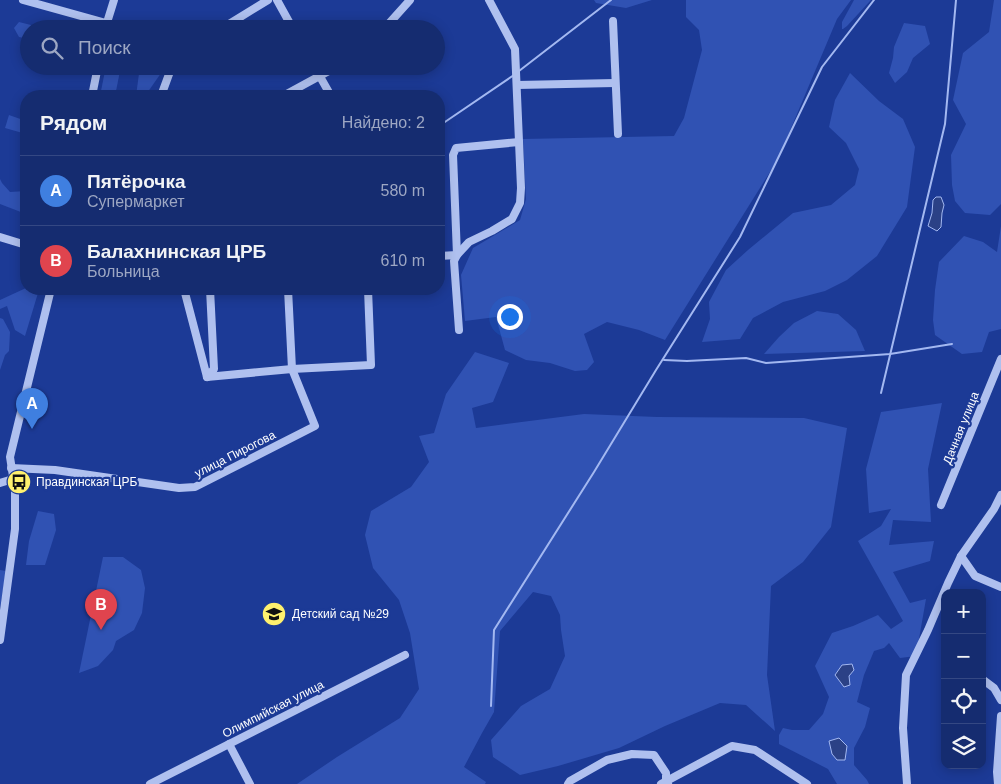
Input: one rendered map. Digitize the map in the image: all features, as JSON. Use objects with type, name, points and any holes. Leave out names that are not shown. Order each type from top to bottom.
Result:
[{"type":"street","points":[[23,0],[87,20]]},
{"type":"street","points":[[108,20],[114,0]]},
{"type":"street","points":[[236,20],[268,0]]},
{"type":"street","points":[[277,0],[288,20]]},
{"type":"street","points":[[392,20],[410,0]]},
{"type":"street","points":[[459,330],[454,261],[469,242],[492,232],[512,218],[520,203],[515,49],[489,0]]},
{"type":"street","points":[[613,21],[618,134]]},
{"type":"street","points":[[93,90],[96,75]]},
{"type":"street","points":[[162,90],[168,75]]},
{"type":"street","points":[[294,90],[320,76],[328,90]]},
{"type":"street","points":[[517,86],[615,83]]},
{"type":"street","points":[[458,255],[453,155],[456,148],[519,142]]},
{"type":"street","points":[[0,237],[20,243]]},
{"type":"street","points":[[445,256],[458,255]]},
{"type":"street","points":[[0,640],[15,529],[15,489],[10,457],[49,295]]},
{"type":"street","points":[[186,295],[207,377]]},
{"type":"street","points":[[207,377],[214,370],[210,295]]},
{"type":"street","points":[[288,295],[292,369]]},
{"type":"street","points":[[207,377],[292,369],[371,365],[368,295]]},
{"type":"street","name":"Дачная улица","points":[[941,505],[1001,359]]},
{"type":"street","name":"улица Пирогова","points":[[11,468],[55,470],[179,488],[195,487],[315,426],[292,369]]},
{"type":"street","points":[[0,483],[13,479]]},
{"type":"street","points":[[907,784],[903,728],[906,675],[961,556],[994,509],[1001,495]]},
{"type":"street","points":[[961,556],[975,576],[1001,587]]},
{"type":"street","points":[[949,580],[951,589]]},
{"type":"street","name":"Олимпийская улица","points":[[150,784],[406,655]]},
{"type":"street","points":[[986,682],[994,688],[1001,700]]},
{"type":"street","points":[[998,784],[997,772],[1001,716]]},
{"type":"street","points":[[229,744],[250,784]]},
{"type":"street","points":[[665,783],[732,746],[755,750],[806,784]]},
{"type":"street","points":[[568,784],[570,781],[607,760],[632,754],[654,755],[666,773],[665,783]]},
{"type":"shaded area","points":[[594,0],[652,0],[626,8],[596,3]]},
{"type":"shaded area","points":[[686,0],[851,0],[837,19],[778,159],[665,340],[639,330],[607,322],[584,334],[594,362],[587,370],[575,371],[550,363],[526,360],[505,350],[496,317],[465,321],[461,275],[473,248],[520,220],[526,199],[523,139],[674,136],[684,118],[702,50],[699,30],[686,17]]},
{"type":"shaded area","points":[[854,0],[871,0],[842,29],[842,22]]},
{"type":"shaded area","points":[[994,0],[1001,0],[1001,204],[990,215],[965,213],[955,201],[952,185],[951,155],[966,124],[953,100],[963,53],[989,32]]},
{"type":"shaded area","points":[[20,22],[20,37],[19,37],[14,28]]},
{"type":"shaded area","points":[[904,23],[925,26],[930,44],[913,58],[907,72],[895,83],[889,73],[894,47]]},
{"type":"shaded area","points":[[850,73],[879,101],[903,119],[915,147],[907,207],[877,256],[847,280],[825,291],[783,302],[753,318],[740,339],[702,342],[710,319],[709,302],[726,270],[793,213],[831,205],[855,185],[859,169],[846,143],[829,127],[835,100]]},
{"type":"shaded area","points":[[104,75],[119,75],[116,90],[101,90]]},
{"type":"shaded area","points":[[139,75],[160,75],[149,90],[137,90]]},
{"type":"shaded area","points":[[9,115],[20,119],[20,132],[5,128]]},
{"type":"shaded area","points":[[0,179],[10,192],[20,191],[20,212],[0,204]]},
{"type":"shaded area","points":[[936,197],[941,197],[944,205],[941,227],[937,231],[928,226],[933,200]]},
{"type":"shaded area","points":[[1001,226],[1001,329],[989,332],[982,352],[962,354],[935,335],[933,320],[939,262],[964,236],[983,242],[997,252]]},
{"type":"shaded area","points":[[20,291],[20,295],[37,295],[25,336],[15,330],[7,306],[0,309],[0,300]]},
{"type":"shaded area","points":[[817,311],[838,314],[856,330],[865,351],[764,354],[794,323]]},
{"type":"shaded area","points":[[0,318],[3,319],[10,332],[9,351],[5,355],[0,370]]},
{"type":"shaded area","points":[[475,352],[509,363],[493,402],[472,408],[476,428],[584,414],[657,417],[804,418],[847,428],[831,527],[803,562],[771,586],[767,675],[775,731],[746,705],[720,703],[619,748],[520,775],[493,757],[491,740],[521,706],[550,689],[565,656],[560,615],[551,596],[533,592],[500,631],[494,712],[464,767],[486,782],[485,784],[297,784],[400,718],[419,689],[410,633],[399,600],[373,568],[365,535],[371,511],[411,487],[429,462],[419,436],[434,433],[446,394]]},
{"type":"shaded area","points":[[942,403],[928,469],[931,522],[893,520],[889,545],[934,541],[930,561],[893,572],[910,603],[926,599],[916,656],[900,658],[889,643],[884,648],[874,651],[864,675],[857,702],[870,708],[865,727],[854,748],[854,765],[869,784],[837,784],[828,769],[779,744],[779,735],[783,728],[809,730],[823,714],[829,697],[815,666],[832,633],[878,615],[891,629],[903,621],[858,541],[881,526],[891,509],[869,513],[866,469],[881,412]]},
{"type":"shaded area","points":[[38,511],[54,514],[56,530],[45,565],[26,565],[29,541]]},
{"type":"shaded area","points":[[103,557],[123,557],[141,570],[145,588],[142,613],[134,630],[116,641],[113,650],[98,666],[79,673]]},
{"type":"shaded area","points":[[0,570],[6,571],[0,608]]},
{"type":"shaded area","points":[[852,664],[854,670],[849,676],[850,685],[844,687],[835,675],[842,665]]},
{"type":"shaded area","points":[[839,738],[847,746],[845,760],[837,760],[832,754],[829,741]]},
{"type":"waterway","points":[[519,71],[611,0]]},
{"type":"waterway","points":[[491,706],[494,630],[740,237],[822,67],[874,0]]},
{"type":"waterway","points":[[881,393],[945,124],[956,0]]},
{"type":"waterway","points":[[445,122],[514,75]]},
{"type":"waterway","points":[[664,360],[687,361],[746,358],[766,363],[890,354],[952,344]]},
{"type":"place","name":"Пятёрочка","points":[[32,429]]},
{"type":"place","name":"Правдинская ЦРБ","points":[[19,482]]},
{"type":"place","name":"Детский сад №29","points":[[274,614]]},
{"type":"place","name":"Балахнинская ЦРБ","points":[[101,630]]}]
